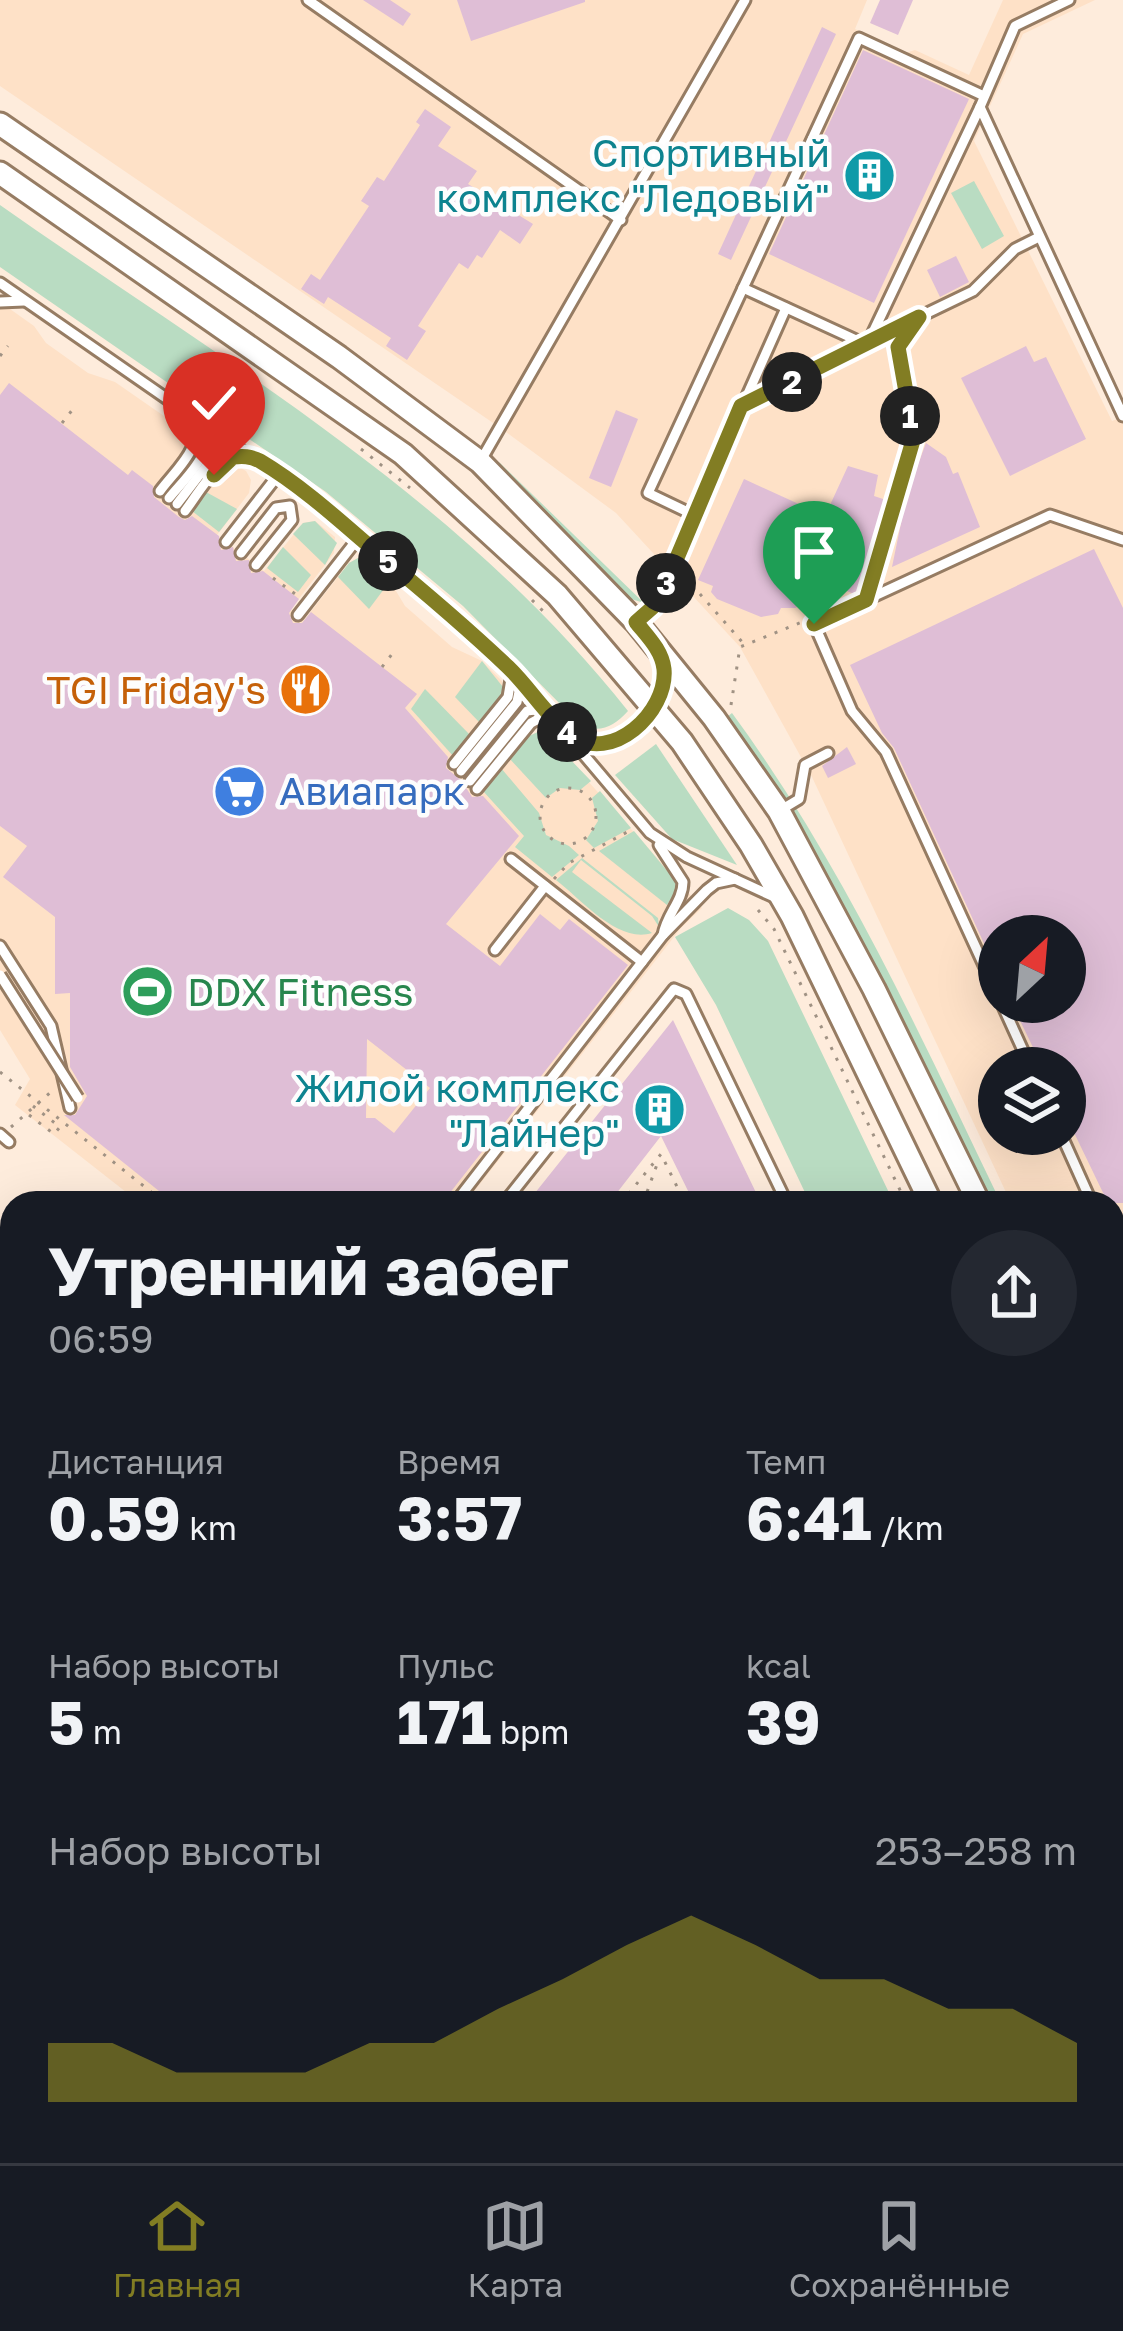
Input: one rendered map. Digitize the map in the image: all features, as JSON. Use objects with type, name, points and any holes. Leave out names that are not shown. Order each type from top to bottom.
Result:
[{"type":"street","points":[[0,124],[339,357],[480,462],[636,622],[714,718],[779,811],[974,1191]]},
{"type":"street","points":[[0,172],[404,454],[557,595],[654,706],[751,845],[792,916],[914,1191]]},
{"type":"lane","points":[[308,0],[622,220]]},
{"type":"lane","points":[[480,462],[745,0]]},
{"type":"lane","points":[[867,345],[1016,26],[1069,0]]},
{"type":"lane","points":[[694,514],[649,494],[859,38],[982,101],[1123,416]]},
{"type":"lane","points":[[741,406],[973,291],[1015,249],[1040,237]]},
{"type":"lane","points":[[0,287],[301,491],[514,673],[650,833],[683,882],[679,900],[666,915],[663,935]]},
{"type":"lane","points":[[743,288],[867,345]]},
{"type":"lane","points":[[0,302],[28,303]]},
{"type":"lane","points":[[636,622],[653,607],[692,531],[694,514],[786,308]]},
{"type":"lane","points":[[866,600],[914,437],[898,347],[919,317]]},
{"type":"lane","points":[[173,501],[195,444],[197,429],[187,411]]},
{"type":"lane","points":[[173,501],[206,449],[208,435],[199,420]]},
{"type":"lane","points":[[173,501],[218,452],[234,448],[247,453]]},
{"type":"lane","points":[[173,501],[228,459],[244,456],[260,461]]},
{"type":"lane","points":[[226,542],[278,475]]},
{"type":"lane","points":[[256,565],[292,520],[290,506],[301,491]]},
{"type":"lane","points":[[241,554],[276,508],[290,506]]},
{"type":"lane","points":[[978,952],[886,752],[852,711],[814,624],[1050,515],[1123,540]]},
{"type":"lane","points":[[298,615],[358,537]]},
{"type":"lane","points":[[549,712],[540,708],[526,711],[474,785],[531,722],[546,717],[590,743],[614,740],[636,730],[654,706],[664,667],[654,644]]},
{"type":"lane","points":[[458,767],[508,697],[514,673]]},
{"type":"lane","points":[[779,811],[799,799],[805,765],[829,753]]},
{"type":"lane","points":[[650,833],[687,857],[775,898],[792,916]]},
{"type":"lane","points":[[511,859],[549,883],[642,962]]},
{"type":"lane","points":[[464,1191],[663,935],[716,883],[744,881]]},
{"type":"lane","points":[[495,950],[549,883]]},
{"type":"lane","points":[[0,946],[51,1025],[70,1108]]},
{"type":"lane","points":[[0,975],[78,1098]]},
{"type":"lane","points":[[514,1191],[674,989],[686,994],[782,1191]]},
{"type":"lane","points":[[1070,1155],[1087,1191]]},
{"type":"path","points":[[0,356],[8,346]]},
{"type":"path","points":[[62,423],[73,409]]},
{"type":"path","points":[[359,448],[424,500]]},
{"type":"path","points":[[273,578],[297,597]]},
{"type":"path","points":[[692,585],[745,644]]},
{"type":"path","points":[[524,592],[556,623]]},
{"type":"path","points":[[731,705],[740,647],[808,619],[814,624]]},
{"type":"path","points":[[382,667],[396,649]]},
{"type":"path","points":[[568,788],[584,793],[594,805],[594,828],[576,843],[553,840],[541,820],[547,798],[568,788]]},
{"type":"path","points":[[549,883],[568,863],[641,823]]},
{"type":"path","points":[[758,910],[774,929],[913,1191]]},
{"type":"path","points":[[0,1072],[59,1127],[54,1134],[27,1114]]},
{"type":"path","points":[[3,1136],[64,1082]]},
{"type":"path","points":[[35,1104],[149,1191]]},
{"type":"path","points":[[656,1144],[679,1191]]},
{"type":"path","points":[[632,1191],[661,1154]]},
{"type":"path","points":[[647,1191],[661,1154]]},
{"type":"shaded area","points":[[0,0],[867,0],[855,29],[969,75],[1003,0],[1095,0],[1023,34],[974,141],[1112,421],[1123,417],[1123,1191],[1005,1191],[989,1155],[1086,1155],[1086,1047],[978,1047],[978,1132],[812,777],[740,647],[616,513],[502,429],[0,86]]},
{"type":"shaded area","name":"Авиапарк","points":[[0,309],[10,309],[88,373],[115,382],[187,432],[189,443],[155,487],[189,513],[224,468],[237,466],[246,471],[251,480],[249,493],[217,535],[264,571],[303,523],[315,521],[335,537],[334,553],[291,609],[304,620],[358,558],[390,581],[405,606],[452,647],[482,661],[502,681],[502,694],[452,760],[481,793],[525,738],[542,730],[702,908],[681,928],[474,1191],[125,1191],[15,1105],[30,1079],[0,1030]]},
{"type":"green space","points":[[974,181],[1004,236],[982,249],[951,193]]},
{"type":"green space","points":[[0,205],[251,377],[413,497],[561,634],[628,711],[607,727],[582,726],[463,606],[326,492],[0,267]]},
{"type":"green space","points":[[499,462],[644,603],[628,598],[504,475]]},
{"type":"green space","points":[[206,492],[237,509],[219,532],[192,511]]},
{"type":"green space","points":[[315,521],[337,543],[325,565],[293,534],[303,523]]},
{"type":"green space","points":[[283,547],[311,575],[298,592],[267,568]]},
{"type":"green space","points":[[358,558],[390,581],[369,609],[338,577]]},
{"type":"green space","points":[[482,661],[503,687],[481,724],[455,697]]},
{"type":"green space","points":[[425,689],[471,736],[454,757],[411,709]]},
{"type":"green space","points":[[732,713],[772,771],[845,890],[995,1191],[984,1191],[829,878],[786,802],[727,717]]},
{"type":"green space","points":[[542,730],[591,781],[580,790],[560,788],[546,798],[509,758],[525,738]]},
{"type":"green space","points":[[656,744],[737,865],[672,839],[615,775]]},
{"type":"green space","points":[[501,768],[539,813],[546,835],[579,855],[552,877],[515,847],[524,836],[483,791]]},
{"type":"green space","points":[[600,791],[631,828],[594,848],[586,840],[598,821],[592,798]]},
{"type":"green space","points":[[634,831],[674,879],[677,889],[667,905],[599,851]]},
{"type":"green space","points":[[582,858],[658,918],[659,927],[652,916],[581,860],[572,872],[652,933],[639,935],[613,926],[556,880]]},
{"type":"green space","points":[[728,908],[749,920],[768,941],[888,1191],[804,1191],[716,1005],[675,937]]},
{"type":"building","points":[[363,0],[390,0],[411,14],[403,26]]},
{"type":"building","points":[[457,0],[585,0],[585,2],[471,41]]},
{"type":"building","points":[[880,0],[913,0],[898,35],[870,23]]},
{"type":"building","points":[[822,27],[836,34],[731,260],[718,254]]},
{"type":"building","name":"Спортивный комплекс \"Ледовый\"","points":[[863,50],[969,99],[874,303],[769,254]]},
{"type":"building","points":[[425,109],[451,127],[438,146],[477,171],[468,184],[533,224],[520,244],[500,230],[482,258],[477,255],[468,269],[459,263],[418,326],[426,331],[407,360],[386,346],[391,338],[328,297],[324,304],[301,289],[311,274],[320,280],[369,206],[361,201],[377,177],[384,181]]},
{"type":"building","points":[[956,256],[969,282],[940,297],[927,270]]},
{"type":"building","points":[[1026,346],[1034,362],[1046,357],[1086,439],[1010,476],[961,378]]},
{"type":"building","name":"Авиапарк","points":[[9,383],[128,475],[132,470],[153,486],[154,497],[179,517],[192,516],[219,536],[221,550],[233,547],[236,561],[249,560],[251,573],[263,571],[299,599],[289,613],[293,623],[302,623],[311,612],[417,694],[405,708],[448,757],[446,768],[472,797],[483,796],[519,836],[446,924],[500,966],[540,914],[560,930],[569,919],[628,965],[451,1191],[159,1191],[64,1115],[75,1115],[87,1096],[70,1067],[70,993],[55,994],[55,917],[3,877],[27,846],[0,826],[0,395]],"holes":[[[367,1039],[430,1088],[394,1133],[375,1118],[366,1118]]]},
{"type":"building","points":[[616,410],[638,419],[611,487],[589,478]]},
{"type":"building","points":[[926,443],[946,457],[953,474],[958,472],[980,527],[892,567],[907,494]]},
{"type":"building","points":[[848,466],[878,475],[874,496],[886,500],[856,595],[840,588],[761,617],[717,599],[711,592],[713,586],[698,580],[744,479],[825,516]]},
{"type":"building","points":[[1094,549],[1123,608],[1123,1191],[1102,1191],[1085,1155],[1086,1047],[1033,1047],[1021,1023],[1086,1023],[1086,915],[978,915],[978,930],[894,748],[850,665]]},
{"type":"building","points":[[847,747],[856,764],[828,778],[822,766]]},
{"type":"building","name":"Жилой комплекс \"Лайнер\"","points":[[673,1020],[755,1191],[688,1191],[661,1136],[618,1191],[537,1191]]},
{"type":"place","name":"Спортивный комплекс \"Ледовый\"","points":[[869,175]]},
{"type":"place","name":"TGI Friday's","points":[[305,690]]},
{"type":"place","name":"Авиапарк","points":[[240,791]]},
{"type":"place","name":"DDX Fitness","points":[[148,992]]},
{"type":"place","name":"Жилой комплекс \"Лайнер\"","points":[[659,1110]]},
{"type":"route","points":[[214,475],[233,457],[260,461],[323,507],[454,618],[509,668],[567,732],[577,739],[602,743],[636,730],[659,694],[664,667],[654,644],[636,622],[653,607],[692,531],[694,514],[741,406],[919,317],[898,347],[914,437],[866,600],[814,624]]}]
